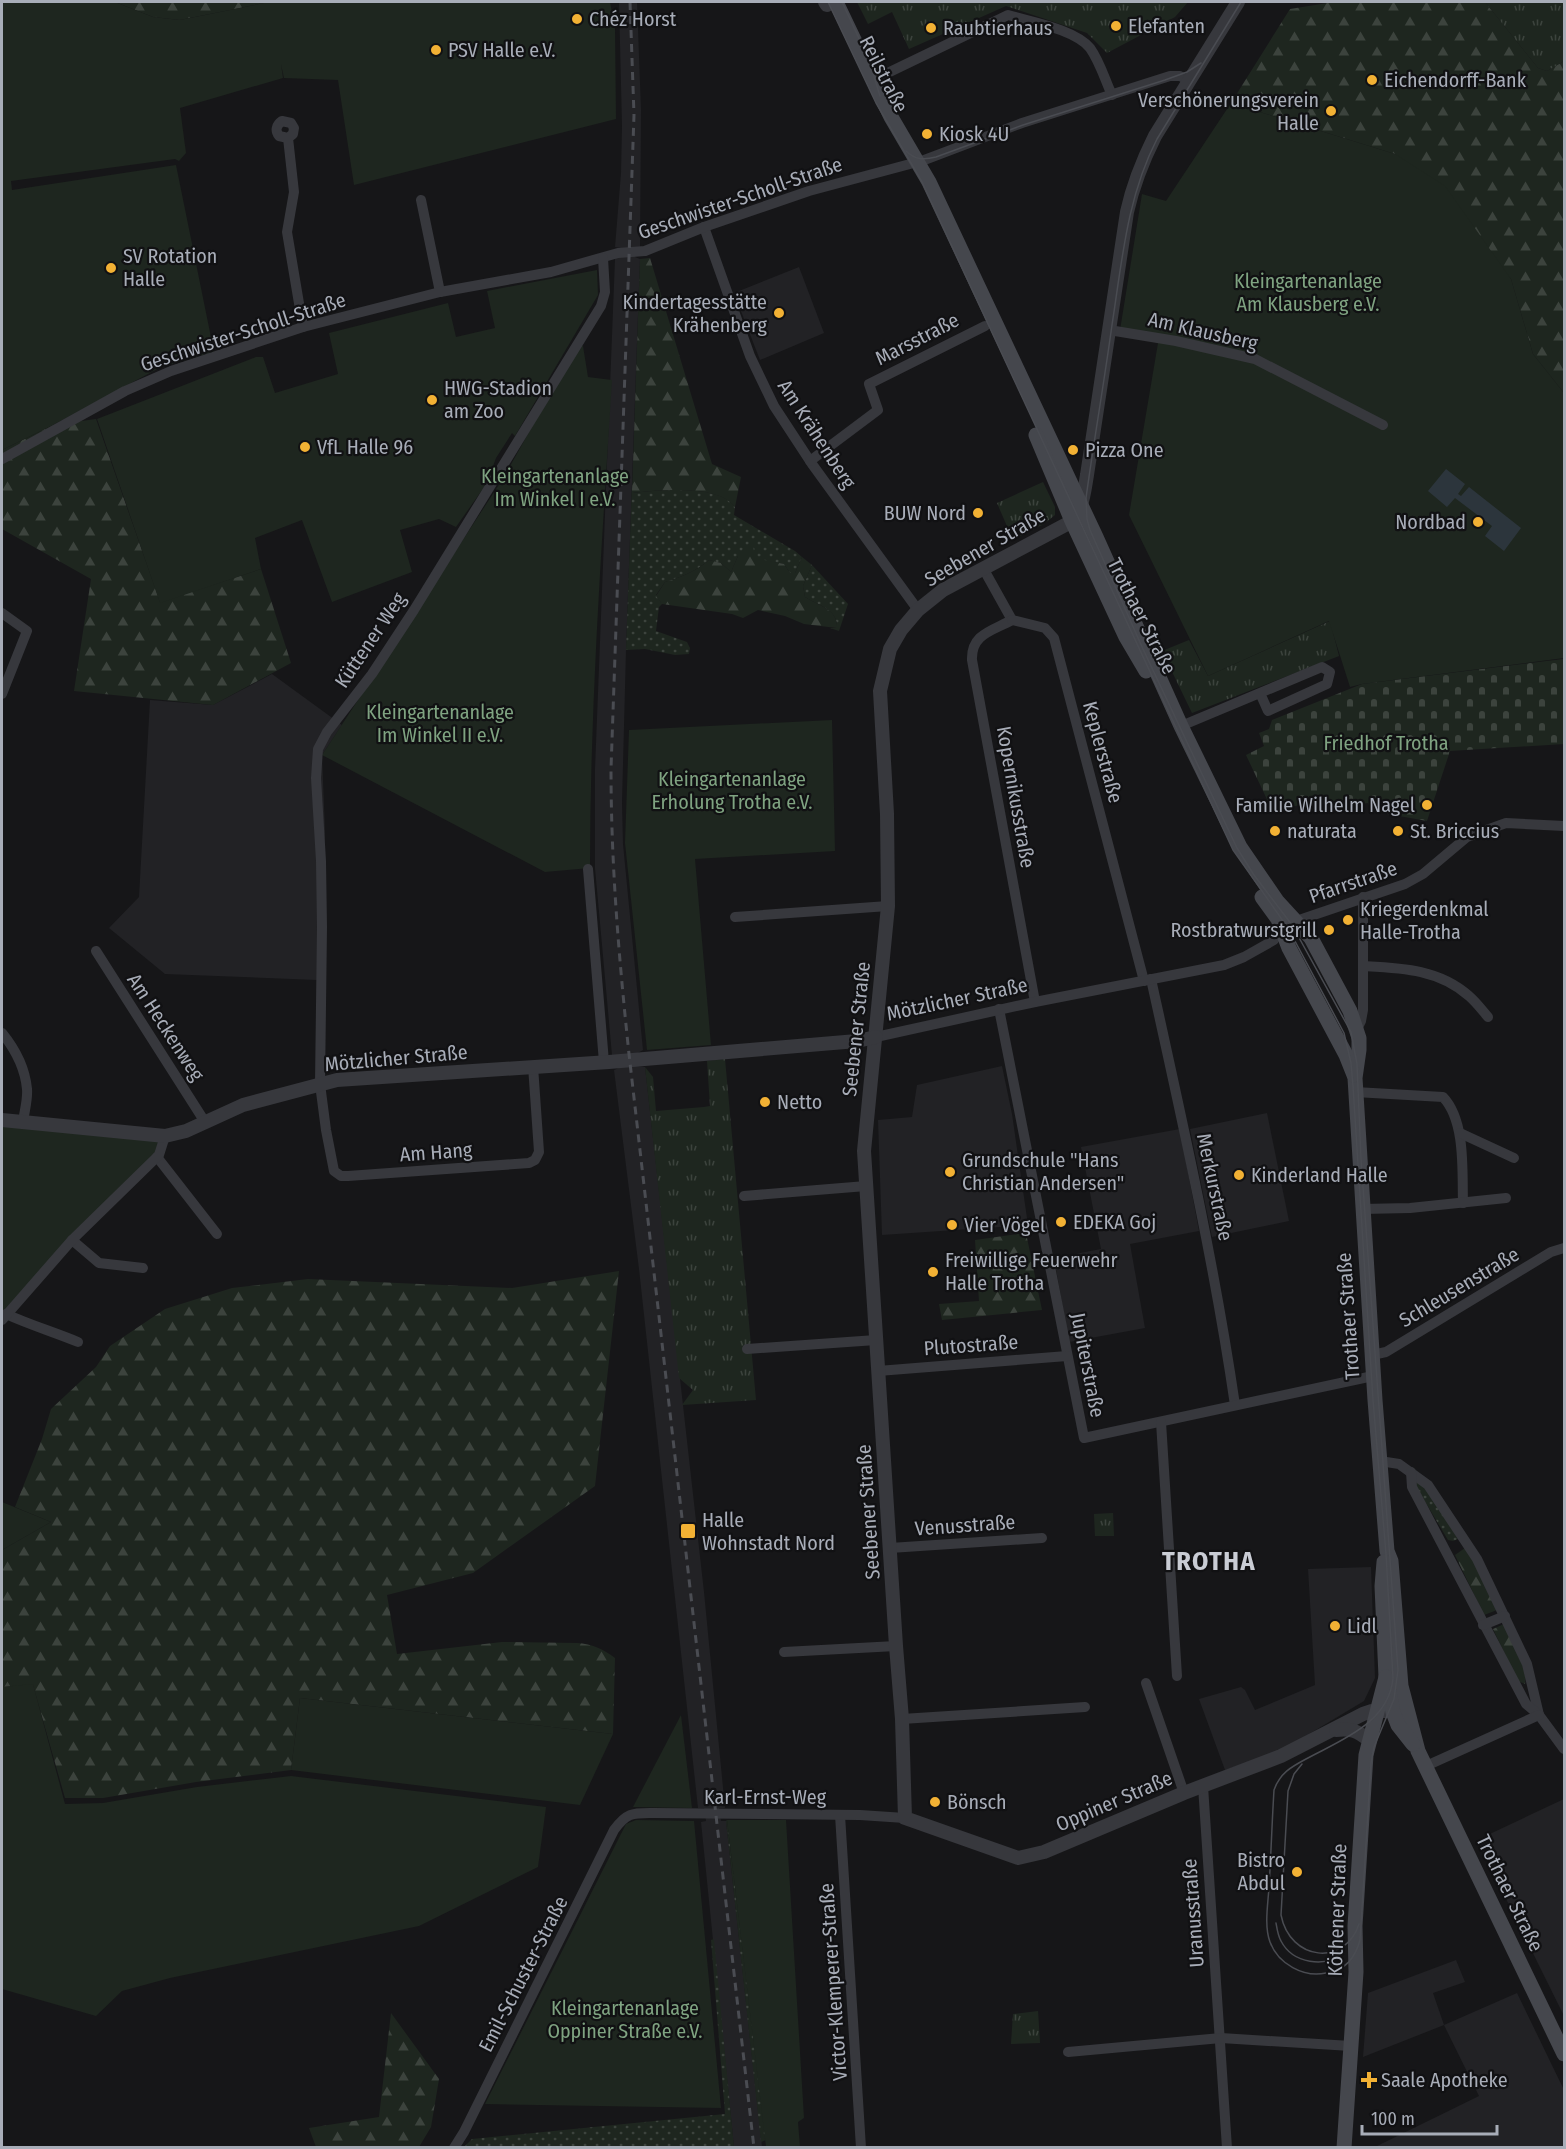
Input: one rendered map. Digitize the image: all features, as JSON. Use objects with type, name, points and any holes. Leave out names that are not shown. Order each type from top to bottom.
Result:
[{"type":"main road","name":"Reilstraße","points":[[831,2],[914,163]]},
{"type":"main road","name":"Reilstraße","points":[[831,2],[874,104],[914,163]]},
{"type":"main road","name":"Trothaer Straße","points":[[914,163],[1126,637],[1143,663],[1231,851],[1278,919],[1278,936],[1346,1055],[1355,1085]]},
{"type":"main road","name":"Trothaer Straße","points":[[914,163],[1060,463],[1181,726],[1240,847],[1277,902],[1311,938],[1350,1011],[1357,1029],[1359,1050],[1355,1085],[1362,1209],[1387,1551],[1391,1562],[1401,1686],[1418,1751]]},
{"type":"main road","name":"Trothaer Straße","points":[[1386,1677],[1382,1586],[1383,1566],[1387,1551]]},
{"type":"main road","name":"Köthener Straße","points":[[1344,2148],[1366,1755],[1370,1740],[1386,1711],[1386,1677]]},
{"type":"main road","name":"Trothaer Straße","points":[[1386,1711],[1418,1751],[1426,1766],[1564,2054]]},
{"type":"street","name":"Seebener Straße","points":[[905,1818],[902,1719],[864,1151],[888,906],[887,814],[880,691],[890,649],[901,630],[918,610],[943,590],[1072,520],[1080,505],[1090,457],[1132,189],[1155,136],[1238,2]]},
{"type":"street","points":[[873,80],[1008,15],[1071,34],[1083,41],[1096,58],[1112,95]]},
{"type":"street","name":"Geschwister-Scholl-Straße","points":[[2,459],[125,391],[171,371],[303,327],[441,292],[551,272],[618,253],[645,251],[704,227],[809,191],[914,163],[1022,123],[1170,76],[1180,76],[1189,81]]},
{"type":"street","points":[[288,138],[294,192],[287,232],[303,327]]},
{"type":"street","points":[[421,200],[441,292]]},
{"type":"street","name":"Am Krähenberg","points":[[704,227],[750,356],[774,406],[810,461],[918,610]]},
{"type":"street","name":"Küttener Weg","points":[[320,1084],[322,927],[316,778],[318,749],[327,732],[372,674],[414,610],[601,306],[605,292],[603,258]]},
{"type":"street","name":"Marsstraße","points":[[810,461],[878,410],[869,384],[985,326]]},
{"type":"street","name":"Am Klausberg","points":[[1109,330],[1176,341],[1255,359],[1383,425]]},
{"type":"street","points":[[1060,463],[1066,467],[1076,468],[1086,464],[1090,457]]},
{"type":"street","points":[[983,568],[1012,620]]},
{"type":"street","points":[[2,613],[27,631],[2,694]]},
{"type":"street","name":"Keplerstraße","points":[[1012,620],[1045,628],[1054,638],[1147,980]]},
{"type":"street","name":"Kopernikusstraße","points":[[1012,620],[978,638],[974,644],[972,660],[1035,1002]]},
{"type":"street","points":[[1181,726],[1322,667],[1330,672],[1327,684],[1268,711],[1260,693]]},
{"type":"street","name":"Pfarrstraße","points":[[1278,936],[1298,922],[1363,897],[1405,884],[1423,874],[1467,837],[1506,823],[1564,826]]},
{"type":"street","points":[[588,869],[604,1062]]},
{"type":"street","name":"Trothaer Straße","points":[[1357,1029],[1363,1010],[1363,897]]},
{"type":"street","points":[[735,917],[888,906]]},
{"type":"street","name":"Mötzlicher Straße","points":[[165,1136],[178,1134],[243,1105],[337,1080],[604,1062],[857,1041],[999,1009],[1224,965],[1244,957],[1278,936]]},
{"type":"street","name":"Am Heckenweg","points":[[96,951],[205,1122]]},
{"type":"street","points":[[1364,966],[1419,970],[1439,976],[1469,995],[1488,1017]]},
{"type":"street","name":"Merkurstraße","points":[[1147,980],[1207,1235],[1222,1312],[1235,1404]]},
{"type":"street","name":"Jupiterstraße","points":[[999,1009],[1084,1438],[1373,1376]]},
{"type":"street","points":[[2,1033],[13,1046],[21,1065],[27,1090],[23,1123]]},
{"type":"street","name":"Am Hang","points":[[320,1084],[332,1165],[334,1171],[341,1176],[497,1166],[530,1163],[537,1157],[533,1066]]},
{"type":"street","points":[[1355,1085],[1443,1097],[1448,1102],[1460,1133],[1463,1203]]},
{"type":"street","points":[[2,1120],[165,1136],[157,1157],[72,1240],[4,1317],[38,1329],[55,1332],[78,1342]]},
{"type":"street","points":[[1460,1133],[1514,1158]]},
{"type":"street","points":[[157,1157],[217,1234]]},
{"type":"street","points":[[744,1196],[866,1186]]},
{"type":"street","points":[[1362,1209],[1410,1208],[1506,1198]]},
{"type":"street","points":[[72,1240],[99,1263],[143,1268]]},
{"type":"street","name":"Schleusenstraße","points":[[1372,1355],[1386,1352],[1551,1252],[1564,1248]]},
{"type":"street","points":[[747,1349],[876,1340]]},
{"type":"street","name":"Plutostraße","points":[[878,1371],[1067,1356]]},
{"type":"street","points":[[1161,1422],[1177,1676]]},
{"type":"street","points":[[1380,1461],[1399,1464],[1428,1485],[1467,1543],[1477,1559],[1527,1664],[1539,1715]]},
{"type":"street","points":[[1410,1472],[1412,1487],[1526,1704],[1539,1715],[1564,1749]]},
{"type":"street","name":"Venusstraße","points":[[890,1548],[1042,1538]]},
{"type":"street","points":[[1448,1553],[1467,1543]]},
{"type":"street","points":[[1484,1625],[1505,1616]]},
{"type":"street","points":[[784,1652],[896,1646]]},
{"type":"street","points":[[1146,1683],[1184,1793]]},
{"type":"street","points":[[1520,1692],[1533,1686]]},
{"type":"street","points":[[902,1719],[1085,1707]]},
{"type":"street","points":[[1386,1711],[1411,1726]]},
{"type":"street","name":"Oppiner Straße","points":[[905,1818],[1018,1858],[1044,1852],[1184,1793],[1281,1756],[1363,1714],[1386,1711]]},
{"type":"street","points":[[1426,1766],[1539,1715]]},
{"type":"street","points":[[1334,1730],[1349,1728],[1370,1740]]},
{"type":"street","name":"Uranusstraße","points":[[1203,1786],[1227,2148]]},
{"type":"street","name":"Karl-Ernst-Weg","points":[[625,1817],[640,1814],[840,1815],[905,1818]]},
{"type":"street","name":"Victor-Klemperer-Straße","points":[[840,1815],[861,2148]]},
{"type":"street","name":"Emil-Schuster-Straße","points":[[454,2148],[480,2101],[614,1830],[625,1817]]},
{"type":"street","points":[[1068,2052],[1221,2038],[1351,2046]]},
{"type":"shaded area","points":[[619,2],[637,2],[641,110],[640,247],[635,257],[640,259],[622,803],[623,844],[643,1050],[634,1055],[635,1066],[645,1067],[704,1592],[725,1808],[719,1808],[721,1821],[726,1821],[762,2147],[734,2147],[701,1822],[706,1821],[704,1808],[698,1808],[639,1269],[614,1070],[621,1067],[619,1057],[612,1055],[595,868],[595,769],[615,259],[621,248],[615,247],[622,126]]},
{"type":"shaded area","name":"Kindertagesstätte Krähenberg","points":[[799,267],[824,333],[760,360],[734,293]]},
{"type":"shaded area","points":[[1446,469],[1465,484],[1458,494],[1461,496],[1469,487],[1521,528],[1504,551],[1485,536],[1492,526],[1455,498],[1447,507],[1428,491]]},
{"type":"shaded area","points":[[272,674],[342,725],[322,755],[325,831],[317,980],[165,974],[109,928],[139,897],[150,700],[213,705]]},
{"type":"shaded area","name":"Grundschule \"Hans Christian Andersen\"","points":[[1002,1066],[1012,1114],[1028,1225],[882,1235],[878,1120],[912,1117],[917,1085]]},
{"type":"shaded area","name":"Kinderland Halle","points":[[1267,1113],[1289,1221],[1212,1237],[1190,1129]]},
{"type":"shaded area","points":[[1180,1129],[1199,1231],[1130,1244],[1145,1328],[1069,1342],[1054,1258],[1101,1249],[1081,1147]]},
{"type":"shaded area","points":[[1371,1567],[1375,1678],[1364,1701],[1279,1752],[1225,1770],[1199,1699],[1241,1687],[1245,1690],[1255,1710],[1315,1685],[1308,1569]]},
{"type":"shaded area","points":[[1564,1799],[1564,2016],[1477,1840]]},
{"type":"shaded area","points":[[1456,1960],[1465,1982],[1433,1993],[1444,2025],[1363,2057],[1368,1993]]},
{"type":"shaded area","points":[[1517,1993],[1564,2090],[1564,2147],[1375,2147],[1479,2096],[1444,2025]]},
{"type":"green space","points":[[2,2],[115,2],[153,17],[180,20],[269,2],[610,2],[615,28],[616,119],[354,185],[338,80],[284,78],[281,64],[283,78],[180,108],[186,153],[179,161],[175,159],[11,181],[12,190],[176,165],[214,352],[161,367],[2,450]]},
{"type":"green space","points":[[115,2],[269,2],[180,20],[153,17]]},
{"type":"green space","points":[[857,2],[1188,2],[1175,17],[1107,53],[1087,33],[1006,6],[909,49],[892,12],[868,24]]},
{"type":"green space","points":[[1334,2],[1485,2],[1538,68],[1547,71],[1564,61],[1564,393],[1533,354],[1511,279],[1395,154],[1231,103],[1290,9]]},
{"type":"green space","points":[[1485,2],[1564,2],[1564,61],[1547,71],[1538,68]]},
{"type":"green space","name":"Kleingartenanlage Am Klausberg e.V.","points":[[1231,103],[1395,154],[1445,186],[1511,279],[1533,354],[1564,393],[1564,658],[1350,687],[1329,621],[1208,676],[1129,515],[1158,343],[1120,330],[1142,194],[1166,201]]},
{"type":"green space","points":[[650,258],[712,464],[741,477],[735,507],[716,495],[702,492],[671,490],[632,493],[640,259]]},
{"type":"green space","name":"VfL Halle 96","points":[[597,270],[598,295],[515,436],[512,433],[496,458],[487,483],[456,527],[439,519],[400,530],[412,572],[332,602],[302,520],[255,538],[261,569],[160,603],[97,419],[256,357],[263,357],[275,393],[338,374],[329,333],[448,303],[456,337],[495,328],[487,291]]},
{"type":"green space","points":[[578,344],[583,346],[588,377],[612,380],[594,685],[590,868],[545,872],[322,755],[504,477]]},
{"type":"green space","points":[[96,419],[160,602],[261,569],[291,663],[213,705],[74,691],[91,579],[2,529],[2,450],[53,425]]},
{"type":"green space","points":[[1043,482],[1055,507],[1055,515],[1044,524],[1013,540],[997,503]]},
{"type":"green space","points":[[632,483],[633,493],[688,490],[716,495],[727,500],[735,507],[734,515],[802,557],[795,573],[790,573],[784,564],[738,556],[731,572],[721,563],[709,560],[689,573],[665,582],[656,595],[662,604],[659,607],[656,631],[687,642],[690,648],[689,654],[675,655],[645,649],[626,650]]},
{"type":"green space","points":[[746,545],[753,545],[755,558],[784,564],[790,573],[795,573],[802,557],[812,565],[803,586],[805,597],[831,612],[837,628],[804,624],[785,616],[758,610],[743,618],[732,614],[662,604],[656,596],[665,582],[688,573],[709,560],[721,563],[731,572]]},
{"type":"green space","points":[[812,565],[848,604],[839,631],[830,628],[837,628],[831,612],[805,597],[803,586]]},
{"type":"green space","points":[[1330,621],[1339,656],[1192,713],[1162,651],[1189,640],[1208,676]]},
{"type":"green space","name":"Friedhof Trotha","points":[[1563,659],[1564,744],[1450,751],[1427,821],[1371,811],[1368,803],[1309,811],[1303,804],[1273,812],[1246,755],[1264,746],[1259,733],[1269,729],[1272,720],[1362,684]]},
{"type":"green space","name":"Kleingartenanlage Erholung Trotha e.V.","points":[[832,720],[835,851],[695,859],[711,1045],[647,1050],[625,843],[629,730]]},
{"type":"green space","points":[[725,1059],[756,1400],[682,1405],[693,1390],[679,1378],[645,1067],[653,1077],[656,1111],[704,1107],[710,1106],[707,1061]]},
{"type":"green space","points":[[2,1124],[161,1140],[157,1150],[2,1314]]},
{"type":"green space","points":[[1026,1233],[1042,1310],[942,1320],[939,1304],[979,1301],[975,1240]]},
{"type":"green space","points":[[619,1271],[595,1486],[473,1573],[387,1595],[397,1654],[502,1642],[577,1643],[606,1652],[615,1658],[613,1734],[300,1698],[291,1770],[196,1782],[103,1798],[65,1798],[33,1685],[2,1687],[2,1550],[51,1522],[15,1507],[42,1439],[51,1409],[96,1367],[110,1346],[165,1309],[232,1288],[308,1279],[512,1288]]},
{"type":"green space","points":[[1415,1480],[1424,1485],[1458,1539],[1448,1540],[1417,1488]]},
{"type":"green space","points":[[2,1502],[51,1522],[2,1550]]},
{"type":"green space","points":[[1113,1513],[1114,1536],[1095,1536],[1094,1514]]},
{"type":"green space","points":[[1465,1548],[1475,1563],[1497,1610],[1484,1615],[1455,1555]]},
{"type":"green space","points":[[1504,1624],[1526,1673],[1525,1684],[1518,1681],[1493,1629]]},
{"type":"green space","points":[[33,1684],[65,1804],[103,1803],[197,1787],[291,1776],[546,1807],[538,1867],[419,1926],[170,1978],[122,1991],[96,2016],[2,1989],[2,1687]]},
{"type":"green space","points":[[300,1698],[613,1734],[580,1805],[291,1770]]},
{"type":"green space","points":[[681,1715],[692,1808],[633,1807]]},
{"type":"green space","name":"Kleingartenanlage Oppiner Straße e.V.","points":[[636,1820],[694,1821],[721,2108],[485,2104],[626,1824]]},
{"type":"green space","name":"Kleingartenanlage Oppiner Straße e.V.","points":[[727,1820],[786,1820],[804,2118],[798,2122],[800,2147],[766,2147]]},
{"type":"green space","points":[[726,1821],[766,2140],[761,2142]]},
{"type":"green space","points":[[714,1939],[734,2147],[464,2147],[472,2139],[725,2114],[711,1940]]},
{"type":"green space","points":[[1038,2011],[1040,2043],[1011,2044],[1013,2014]]},
{"type":"green space","points":[[391,2013],[439,2079],[431,2127],[419,2147],[316,2147],[309,2128],[379,2117]]},
{"type":"tram line","points":[[828,2],[876,103],[922,182],[1233,850],[1288,928],[1344,1033],[1351,1063],[1353,1086],[1393,1678],[1390,1694],[1383,1707],[1373,1718],[1348,1737],[1291,1768],[1279,1779],[1274,1790],[1267,1915],[1268,1936],[1274,1950],[1285,1963],[1301,1971],[1318,1974],[1339,1969],[1349,1962],[1360,1940],[1371,1763],[1374,1747],[1394,1699],[1398,1670],[1361,1159],[1357,1064],[1351,1032],[1292,925],[1254,875],[1237,848],[1143,649],[1090,530],[1086,498],[1132,206],[1157,139],[1241,2]]},
{"type":"tram line","points":[[842,2],[869,60],[880,96]]},
{"type":"tram line","points":[[906,151],[920,158],[936,157],[1023,125],[1165,80],[1187,72],[1201,63]]},
{"type":"tram line","points":[[1302,1764],[1294,1774],[1288,1791],[1281,1915],[1286,1930],[1295,1942],[1306,1949],[1318,1953],[1331,1952],[1342,1947],[1352,1938],[1359,1924]]},
{"type":"tram line","points":[[1276,1923],[1279,1937],[1286,1949],[1301,1959],[1328,1961],[1344,1953]]},
{"type":"railway","points":[[630,2],[634,115],[611,769],[614,876],[629,1054],[754,2148]]},
{"type":"place","name":"Chéz Horst","points":[[577,19]]},
{"type":"place","name":"Elefanten","points":[[1116,26]]},
{"type":"place","name":"Raubtierhaus","points":[[931,28]]},
{"type":"place","name":"PSV Halle e.V.","points":[[436,50]]},
{"type":"place","name":"Eichendorff-Bank","points":[[1372,80]]},
{"type":"place","name":"Verschönerungsverein Halle","points":[[1331,111]]},
{"type":"place","name":"Kiosk 4U","points":[[927,134]]},
{"type":"place","name":"SV Rotation Halle","points":[[111,268]]},
{"type":"place","name":"Kindertagesstätte Krähenberg","points":[[779,313]]},
{"type":"place","name":"HWG-Stadion am Zoo","points":[[432,400]]},
{"type":"place","name":"VfL Halle 96","points":[[305,447]]},
{"type":"place","name":"Pizza One","points":[[1073,450]]},
{"type":"place","name":"BUW Nord","points":[[978,513]]},
{"type":"place","name":"Nordbad","points":[[1478,522]]},
{"type":"place","name":"Familie Wilhelm Nagel","points":[[1427,805]]},
{"type":"place","name":"naturata","points":[[1275,831]]},
{"type":"place","name":"St. Briccius","points":[[1398,831]]},
{"type":"place","name":"Kriegerdenkmal Halle-Trotha","points":[[1348,920]]},
{"type":"place","name":"Rostbratwurstgrill","points":[[1329,930]]},
{"type":"place","name":"Netto","points":[[765,1102]]},
{"type":"place","name":"Grundschule \"Hans Christian Andersen\"","points":[[950,1172]]},
{"type":"place","name":"Kinderland Halle","points":[[1239,1175]]},
{"type":"place","name":"EDEKA Goj","points":[[1061,1222]]},
{"type":"place","name":"Vier Vögel","points":[[952,1225]]},
{"type":"place","name":"Freiwillige Feuerwehr Halle Trotha","points":[[933,1272]]},
{"type":"place","name":"Halle Wohnstadt Nord","points":[[688,1531]]},
{"type":"place","name":"Lidl","points":[[1335,1626]]},
{"type":"place","name":"Bönsch","points":[[935,1802]]},
{"type":"place","name":"Bistro Abdul","points":[[1297,1872]]},
{"type":"place","name":"Saale Apotheke","points":[[1369,2080]]},
{"type":"district","name":"TROTHA","points":[[1209,1561]]},
{"type":"park label","name":"Kleingartenanlage Im Winkel I e.V.","points":[[555,488]]},
{"type":"park label","name":"Kleingartenanlage Im Winkel II e.V.","points":[[440,724]]}]
